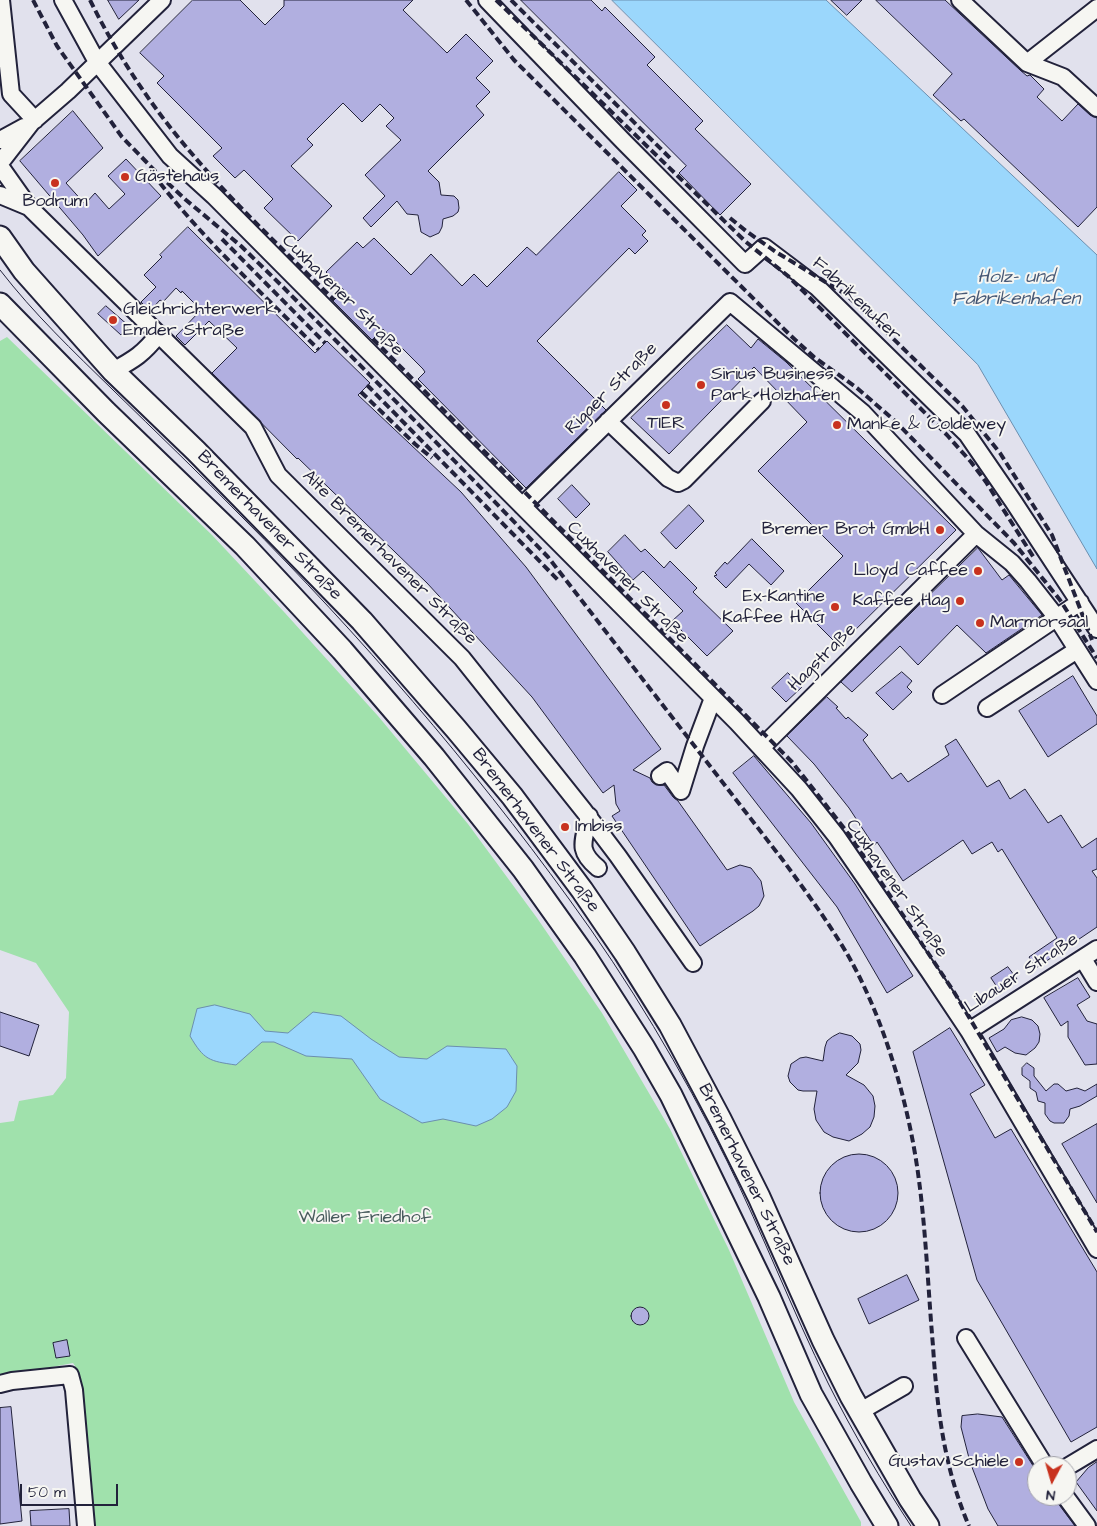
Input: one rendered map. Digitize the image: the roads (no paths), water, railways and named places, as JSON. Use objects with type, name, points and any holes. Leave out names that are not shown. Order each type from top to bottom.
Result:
[{"type":"main road","name":"Bremerhavener Straße","points":[[0,237],[24,272],[113,371],[196,451],[362,621],[456,728],[512,796],[582,890],[625,953],[670,1025],[720,1118],[759,1198],[823,1340],[859,1412],[928,1526]]},
{"type":"main road","name":"Bremerhavener Straße","points":[[0,304],[106,412],[244,546],[342,650],[440,764],[523,869],[585,956],[644,1048],[671,1095],[761,1280],[811,1394],[887,1526]]},
{"type":"street","points":[[1,0],[11,94],[33,122]]},
{"type":"street","name":"Cuxhavener Straße","points":[[63,0],[97,62],[170,156],[214,196],[762,747],[800,789],[837,837],[969,1031],[1097,1249]]},
{"type":"street","name":"Fabrikenufer","points":[[487,0],[745,264],[764,247],[817,287],[967,434],[1097,629]]},
{"type":"street","points":[[960,0],[1027,63],[1064,77],[1097,108]]},
{"type":"street","points":[[0,164],[33,122],[97,62],[153,3]]},
{"type":"street","points":[[1027,63],[1097,8]]},
{"type":"street","points":[[0,140],[33,122]]},
{"type":"street","name":"Alte Bremerhavener Straße","points":[[0,164],[30,207],[253,427],[278,475],[462,658],[589,816],[693,963]]},
{"type":"street","name":"Alte Bremerhavener Straße","points":[[0,195],[30,207]]},
{"type":"street","name":"Rigaer Straße","points":[[522,506],[730,302],[862,413],[976,534]]},
{"type":"street","points":[[113,371],[137,359],[147,350],[159,334]]},
{"type":"street","points":[[608,421],[668,478],[678,483],[684,480],[762,401]]},
{"type":"street","points":[[976,534],[1012,563],[1028,581],[1057,618],[1097,681]]},
{"type":"street","name":"Hagstraße","points":[[762,747],[976,534]]},
{"type":"street","points":[[942,695],[1080,602]]},
{"type":"street","points":[[987,708],[1077,650]]},
{"type":"street","points":[[660,776],[667,772],[681,791],[693,751],[713,698]]},
{"type":"street","points":[[589,816],[583,848],[588,860],[598,868]]},
{"type":"street","points":[[582,890],[586,880],[598,868],[618,856]]},
{"type":"street","name":"Libauer Straße","points":[[969,1031],[1097,949]]},
{"type":"street","points":[[1083,959],[1097,982]]},
{"type":"street","points":[[966,1338],[1039,1456]]},
{"type":"street","points":[[0,1384],[70,1375],[74,1390],[86,1526]]},
{"type":"street","points":[[859,1412],[904,1386]]},
{"type":"street","points":[[1077,1462],[1097,1449]]},
{"type":"street","points":[[1073,1506],[1087,1526]]},
{"type":"water","name":"Holz- und Fabrikenhafen","points":[[612,0],[826,0],[1097,255],[1097,569],[978,365]]},
{"type":"water","points":[[215,1005],[250,1014],[265,1031],[288,1033],[313,1012],[341,1016],[399,1057],[427,1059],[447,1046],[506,1049],[517,1066],[516,1091],[507,1107],[492,1119],[476,1126],[443,1119],[422,1123],[380,1099],[352,1059],[306,1056],[274,1042],[262,1042],[236,1065],[208,1058],[199,1050],[190,1036],[197,1009]]},
{"type":"tram line","points":[[0,270],[54,332],[242,517],[372,654],[493,799],[569,899],[613,962],[654,1027],[692,1093],[740,1189],[828,1383],[847,1420],[911,1526]]},
{"type":"railway","points":[[33,0],[57,46],[122,137],[159,175],[241,246],[284,288],[548,557],[782,859],[839,940],[859,977],[882,1031],[901,1088],[908,1117],[921,1194],[935,1369],[943,1438],[953,1482],[969,1526]]},
{"type":"railway","points":[[90,0],[124,61],[178,137],[244,211],[334,300]]},
{"type":"railway","points":[[466,0],[514,60],[791,336],[814,357],[857,388],[895,421],[1014,543],[1060,600],[1097,658]]},
{"type":"railway","points":[[496,0],[746,242],[788,276],[947,435],[986,482],[1034,558]]},
{"type":"railway","points":[[511,0],[670,158]]},
{"type":"railway","points":[[160,183],[197,227],[319,350]]},
{"type":"railway","points":[[730,218],[776,252],[842,292],[864,310],[963,407],[1000,453],[1052,535],[1092,640]]},
{"type":"railway","points":[[222,239],[325,343]]},
{"type":"railway","points":[[373,339],[792,762],[851,837],[954,992],[1097,1232]]},
{"type":"railway","points":[[367,385],[558,580]]},
{"type":"railway","points":[[361,392],[432,458]]},
{"type":"place","name":"Gästehaus","points":[[125,177]]},
{"type":"place","name":"Bodrum","points":[[55,183]]},
{"type":"place","name":"Gleichrichterwerk Emder Straße","points":[[113,320]]},
{"type":"place","name":"Sirius Business Park Holzhafen","points":[[701,385]]},
{"type":"place","name":"TIER","points":[[666,405]]},
{"type":"place","name":"Manke & Coldewey","points":[[837,425]]},
{"type":"place","name":"Bremer Brot GmbH","points":[[940,530]]},
{"type":"place","name":"Lloyd Caffee","points":[[978,571]]},
{"type":"place","name":"Kaffee Hag","points":[[960,601]]},
{"type":"place","name":"Ex-Kantine Kaffee HAG","points":[[835,607]]},
{"type":"place","name":"Marmorsaal","points":[[980,623]]},
{"type":"place","name":"Imbiss","points":[[565,827]]},
{"type":"place","name":"Gustav Schiele","points":[[1019,1462]]},
{"type":"park label","name":"Waller Friedhof","points":[[365,1218]]}]
